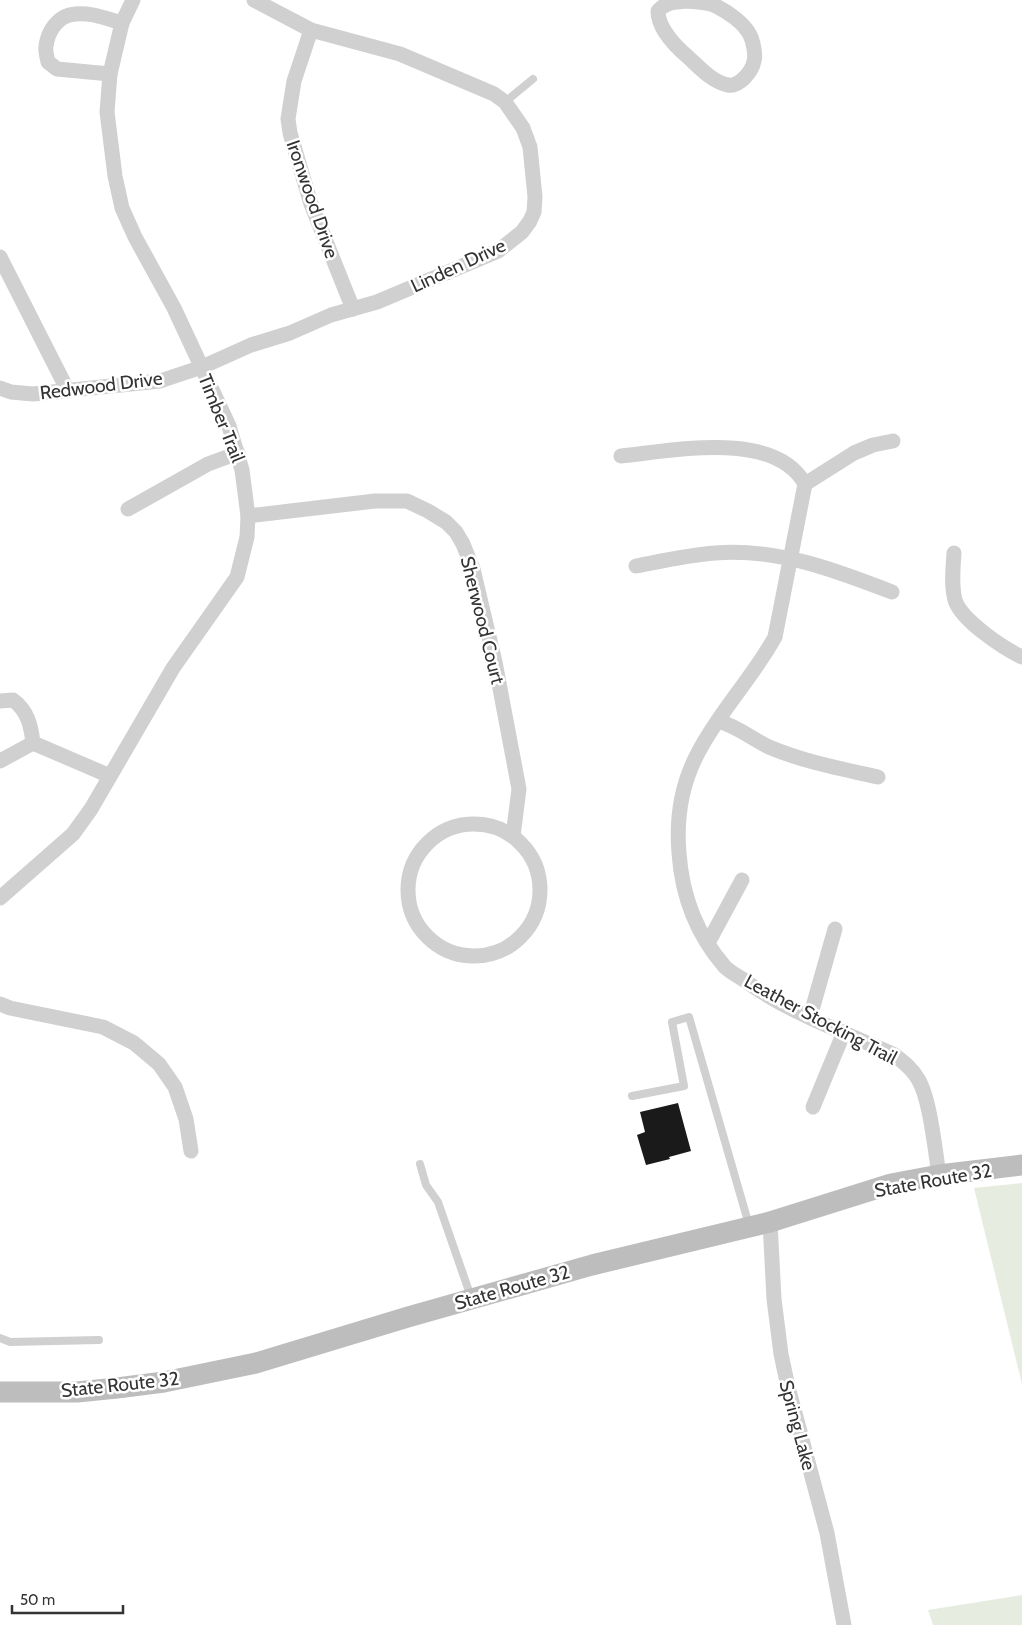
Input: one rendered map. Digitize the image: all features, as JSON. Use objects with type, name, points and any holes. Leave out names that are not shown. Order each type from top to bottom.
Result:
[{"type":"main road","name":"State Route 32","points":[[0,1392],[77,1392],[164,1382],[256,1363],[472,1298],[592,1265],[760,1224],[891,1184],[939,1175],[1022,1165]]},
{"type":"street","name":"Timber Trail","points":[[0,898],[73,834],[92,809],[173,668],[238,577],[247,537],[248,516],[242,470],[229,426],[174,308],[135,238],[122,208],[115,176],[107,112],[110,74],[122,23],[133,0]]},
{"type":"street","name":"Linden Drive","points":[[202,367],[251,345],[290,333],[331,315],[377,302],[498,251],[522,232],[534,212],[535,197],[530,147],[523,128],[505,102],[494,94],[400,54],[311,30],[254,0]]},
{"type":"street","points":[[686,1],[715,5],[742,24],[751,37],[755,59],[753,66],[745,77],[735,85],[728,85],[714,79],[678,49],[658,20],[658,10],[661,3],[686,1]]},
{"type":"street","points":[[110,74],[57,69],[48,62],[45,48],[51,29],[67,15],[77,13],[122,23]]},
{"type":"street","name":"Ironwood Drive","points":[[311,30],[294,81],[288,119],[290,133],[310,204],[353,308]]},
{"type":"street","points":[[0,257],[68,391]]},
{"type":"street","name":"Redwood Drive","points":[[0,388],[11,392],[33,394],[68,391],[160,381],[202,367]]},
{"type":"street","points":[[621,456],[697,448],[757,451],[782,461],[799,473],[805,484],[854,454],[873,445],[893,441]]},
{"type":"street","points":[[128,509],[208,464],[238,453]]},
{"type":"street","name":"Leather Stocking Trail","points":[[805,484],[775,638],[698,752],[685,786],[677,832],[680,877],[694,919],[726,968],[772,998],[893,1054],[907,1065],[919,1079],[927,1104],[939,1175]]},
{"type":"street","name":"Sherwood Court","points":[[248,516],[375,501],[407,501],[440,518],[456,532],[473,569],[495,662],[519,790],[513,836]]},
{"type":"street","points":[[636,566],[714,553],[754,553],[791,558],[830,568],[892,592]]},
{"type":"street","points":[[954,553],[953,587],[956,602],[962,614],[977,627],[1022,657]]},
{"type":"street","points":[[0,701],[13,700],[20,706],[30,723],[33,743]]},
{"type":"street","points":[[718,721],[728,724],[769,747],[811,761],[878,777]]},
{"type":"street","points":[[33,743],[110,776]]},
{"type":"street","points":[[0,761],[33,743]]},
{"type":"street","points":[[472,824],[493,827],[513,836],[528,852],[538,872],[541,895],[536,917],[523,936],[506,949],[484,956],[462,956],[442,948],[425,935],[414,917],[408,896],[410,874],[418,855],[432,839],[451,828],[472,824]]},
{"type":"street","points":[[708,943],[742,880]]},
{"type":"street","points":[[810,1016],[836,929]]},
{"type":"street","points":[[0,1004],[10,1008],[103,1027],[134,1043],[159,1064],[175,1087],[186,1119],[191,1152]]},
{"type":"street","points":[[813,1107],[844,1032]]},
{"type":"street","name":"Spring Lake","points":[[760,1224],[774,1299],[781,1354],[827,1533],[844,1625]]},
{"type":"lane","points":[[505,102],[533,79]]},
{"type":"lane","points":[[632,1096],[684,1086],[672,1022],[689,1018],[760,1224]]},
{"type":"lane","points":[[420,1164],[426,1184],[438,1202],[472,1298]]},
{"type":"lane","points":[[0,1338],[10,1342],[99,1340]]},
{"type":"shaded area","points":[[1022,1183],[1022,1384],[974,1188]]},
{"type":"shaded area","points":[[1022,1595],[1022,1625],[933,1625],[928,1610]]},
{"type":"building","points":[[678,1103],[691,1151],[646,1165],[637,1135],[645,1132],[640,1112]]}]
